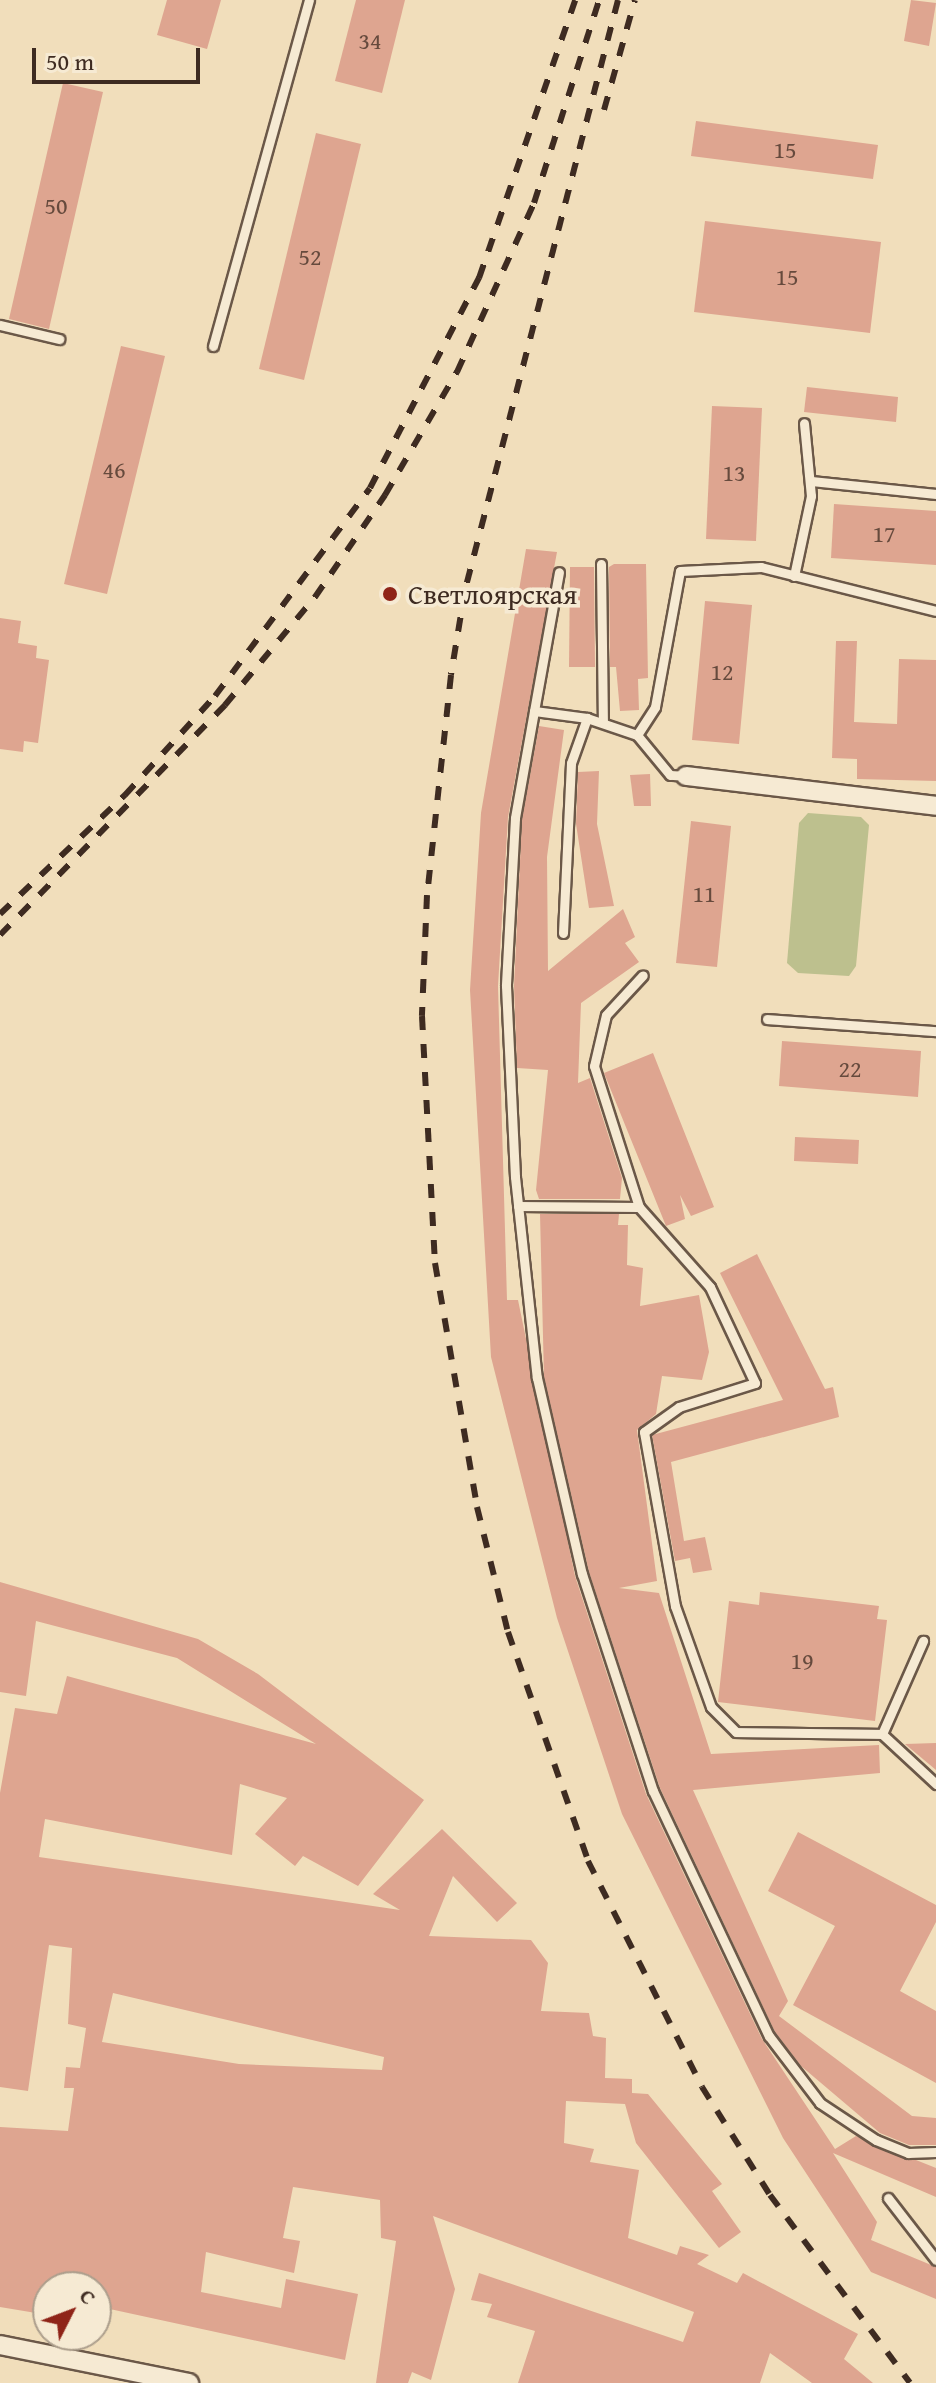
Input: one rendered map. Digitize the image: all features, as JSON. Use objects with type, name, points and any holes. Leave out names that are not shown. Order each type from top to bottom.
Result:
[{"type":"street","points":[[686,776],[936,806]]},
{"type":"street","points":[[0,2345],[189,2383]]},
{"type":"lane","points":[[213,346],[309,0]]},
{"type":"lane","points":[[0,325],[59,339]]},
{"type":"lane","points":[[794,576],[811,481],[804,423]]},
{"type":"lane","points":[[811,481],[936,494]]},
{"type":"lane","points":[[601,564],[603,723]]},
{"type":"lane","points":[[637,735],[655,707],[680,571],[761,567],[936,611]]},
{"type":"lane","points":[[559,572],[515,818],[506,986],[518,1206],[537,1378],[582,1574],[653,1791],[769,2036],[820,2103],[876,2140],[908,2153],[936,2152]]},
{"type":"lane","points":[[534,711],[587,718],[637,735],[670,775],[686,776]]},
{"type":"lane","points":[[563,933],[571,763],[587,718]]},
{"type":"lane","points":[[643,975],[606,1015],[594,1066],[639,1207],[710,1287],[755,1383],[679,1407],[644,1432],[675,1606],[711,1707],[736,1732],[882,1734],[936,1784]]},
{"type":"lane","points":[[767,1019],[936,1031]]},
{"type":"lane","points":[[518,1206],[639,1207]]},
{"type":"lane","points":[[882,1734],[923,1641]]},
{"type":"lane","points":[[888,2198],[936,2260]]},
{"type":"green space","points":[[808,813],[861,817],[869,825],[856,966],[849,976],[798,973],[787,963],[799,823]]},
{"type":"building","points":[[167,0],[221,0],[207,49],[157,35]]},
{"type":"building","points":[[356,0],[405,0],[382,93],[335,81]]},
{"type":"building","points":[[911,0],[936,3],[929,46],[904,41]]},
{"type":"building","points":[[63,83],[103,92],[49,329],[9,319]]},
{"type":"building","points":[[696,121],[878,145],[873,179],[691,156]]},
{"type":"building","points":[[316,133],[361,144],[304,380],[259,369]]},
{"type":"building","points":[[705,221],[881,242],[870,333],[694,312]]},
{"type":"building","points":[[121,346],[165,356],[107,594],[64,584]]},
{"type":"building","points":[[807,387],[898,397],[896,422],[804,412]]},
{"type":"building","points":[[712,406],[762,408],[756,541],[706,539]]},
{"type":"building","points":[[834,504],[936,511],[936,565],[831,558]]},
{"type":"building","points":[[526,549],[557,552],[508,817],[498,986],[507,1300],[518,1300],[575,1576],[646,1794],[762,2039],[835,2149],[856,2136],[936,2168],[936,2197],[833,2153],[877,2222],[871,2240],[936,2267],[936,2299],[871,2272],[783,2138],[622,1814],[557,1618],[491,1357],[470,990],[481,813]]},
{"type":"building","points":[[614,564],[646,564],[648,678],[638,679],[639,710],[620,711],[616,667],[610,667],[609,567]]},
{"type":"building","points":[[570,567],[594,567],[595,667],[569,667]]},
{"type":"building","points":[[705,601],[752,605],[739,744],[692,740]]},
{"type":"building","points":[[0,618],[21,621],[18,643],[37,646],[36,658],[49,660],[38,743],[24,741],[23,752],[0,749]]},
{"type":"building","points":[[836,641],[857,641],[854,722],[897,724],[899,659],[936,660],[936,781],[857,779],[857,759],[832,758]]},
{"type":"building","points":[[539,726],[564,730],[547,857],[548,971],[623,909],[635,937],[625,943],[639,962],[581,1003],[578,1083],[590,1078],[622,1178],[620,1199],[539,1199],[536,1190],[548,1070],[517,1068],[514,986],[522,819]]},
{"type":"building","points":[[599,771],[597,824],[614,906],[589,908],[576,824],[578,772]]},
{"type":"building","points":[[650,774],[651,806],[634,806],[630,775]]},
{"type":"building","points":[[691,821],[731,826],[717,967],[676,963]]},
{"type":"building","points":[[782,1041],[921,1051],[918,1097],[779,1086]]},
{"type":"building","points":[[653,1053],[714,1207],[691,1216],[680,1195],[685,1219],[666,1226],[604,1073]]},
{"type":"building","points":[[795,1137],[859,1140],[858,1164],[794,1161]]},
{"type":"building","points":[[540,1214],[619,1214],[618,1225],[628,1225],[627,1265],[643,1268],[640,1306],[699,1295],[709,1352],[702,1380],[662,1376],[656,1414],[637,1430],[657,1581],[619,1588],[659,1593],[711,1754],[879,1745],[880,1773],[693,1790],[788,2001],[779,2016],[912,2116],[936,2118],[936,2145],[909,2145],[880,2133],[801,2066],[775,2032],[660,1788],[589,1572],[544,1377]]},
{"type":"building","points":[[757,1254],[825,1389],[833,1387],[839,1417],[671,1462],[684,1541],[705,1537],[712,1570],[693,1573],[690,1558],[675,1561],[652,1435],[783,1400],[720,1273]]},
{"type":"building","points":[[0,1582],[198,1639],[258,1674],[424,1800],[358,1886],[303,1856],[295,1866],[255,1834],[287,1798],[240,1784],[232,1855],[45,1819],[39,1857],[400,1910],[373,1894],[442,1829],[517,1903],[497,1922],[453,1876],[429,1936],[531,1940],[548,1963],[541,2011],[589,2013],[593,2036],[606,2038],[605,2078],[632,2079],[632,2093],[648,2094],[722,2184],[712,2191],[741,2232],[719,2248],[636,2143],[625,2104],[566,2101],[564,2143],[594,2149],[590,2162],[639,2170],[628,2238],[677,2255],[680,2246],[709,2255],[697,2264],[737,2283],[743,2273],[858,2334],[844,2359],[873,2383],[812,2383],[770,2353],[760,2383],[518,2383],[535,2331],[487,2317],[492,2304],[471,2300],[479,2273],[683,2342],[694,2312],[433,2216],[455,2289],[431,2380],[412,2372],[408,2383],[376,2383],[396,2241],[381,2238],[380,2200],[293,2187],[283,2238],[300,2241],[294,2273],[206,2252],[201,2292],[281,2308],[286,2279],[358,2294],[345,2360],[112,2309],[112,2271],[32,2271],[32,2312],[0,2307],[0,2127],[68,2131],[74,2088],[64,2088],[66,2067],[80,2068],[86,2028],[68,2024],[72,1948],[49,1945],[28,2091],[0,2087],[0,1793],[15,1708],[57,1714],[67,1676],[316,1744],[177,1658],[36,1621],[26,1696],[0,1692]],"holes":[[[113,1993],[384,2057],[382,2070],[239,2064],[102,2042]]]},
{"type":"building","points":[[760,1592],[879,1606],[877,1619],[887,1620],[875,1721],[718,1702],[729,1601],[759,1605]]},
{"type":"building","points":[[936,1743],[936,1770],[905,1744]]},
{"type":"building","points":[[798,1832],[936,1905],[936,1922],[900,1991],[936,2011],[936,2083],[793,2005],[835,1926],[768,1891]]},
{"type":"railway","points":[[0,914],[125,795],[215,696],[370,488],[479,278],[575,0]]},
{"type":"railway","points":[[0,935],[225,705],[315,597],[385,495],[457,372],[534,203],[599,0]]},
{"type":"railway","points":[[618,0],[465,590],[451,675],[427,895],[422,1016],[435,1263],[477,1507],[508,1632],[588,1861],[702,2087],[770,2195],[910,2383]]},
{"type":"railway","points":[[604,110],[635,0]]},
{"type":"place","name":"Светлоярская","points":[[390,594]]}]
